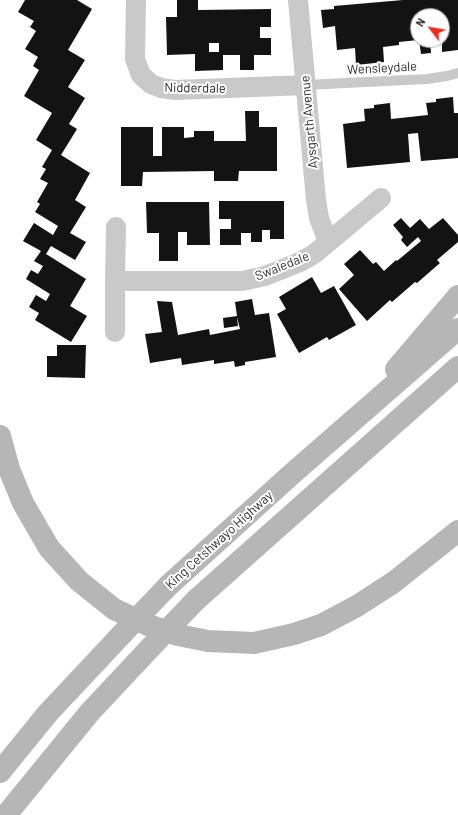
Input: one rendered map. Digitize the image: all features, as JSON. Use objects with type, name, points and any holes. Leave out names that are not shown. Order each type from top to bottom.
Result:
[{"type":"main road","points":[[346,427],[458,296]]},
{"type":"main road","name":"King Cetshwayo Highway","points":[[0,772],[48,713],[169,585],[458,329]]},
{"type":"main road","points":[[6,815],[90,712],[196,600],[458,367]]},
{"type":"main road","points":[[0,436],[9,469],[24,503],[49,548],[79,581],[114,609],[141,622],[178,635],[208,641],[254,643],[294,634],[321,625],[357,606],[394,582],[458,531]]},
{"type":"street","name":"Nidderdale","points":[[136,0],[135,59],[141,75],[151,84],[161,88],[174,90],[306,85]]},
{"type":"street","name":"Aysgarth Avenue","points":[[298,0],[316,200],[319,218],[328,242]]},
{"type":"street","name":"Swaledale","points":[[115,281],[242,281],[265,276],[314,254],[381,198]]},
{"type":"street","points":[[115,332],[116,227]]},
{"type":"lane","name":"Wensleydale","points":[[306,85],[427,79],[458,73]]},
{"type":"building","points":[[25,0],[77,0],[92,9],[68,50],[85,60],[68,87],[85,98],[69,124],[77,129],[61,155],[90,173],[75,200],[86,207],[70,233],[86,242],[75,260],[51,246],[46,254],[86,279],[70,306],[87,316],[71,342],[35,320],[39,313],[29,307],[36,295],[46,301],[50,294],[26,279],[31,270],[38,274],[43,266],[34,261],[41,251],[23,241],[34,223],[53,235],[58,226],[35,212],[40,204],[37,202],[48,183],[40,179],[46,169],[42,167],[52,150],[36,140],[52,113],[24,96],[39,70],[33,66],[38,57],[25,49],[36,31],[30,27],[34,21],[18,12]]},
{"type":"building","points":[[177,0],[198,0],[198,10],[271,9],[271,27],[260,27],[260,38],[271,38],[271,55],[254,55],[254,70],[240,70],[240,55],[223,55],[223,70],[195,71],[195,54],[167,55],[166,17],[177,17]],"holes":[[[209,43],[219,43],[219,52],[209,52]]]},
{"type":"building","points":[[403,0],[458,0],[458,50],[442,52],[442,48],[450,48],[450,8],[410,8],[410,41],[399,42],[399,45],[383,47],[384,62],[356,65],[355,48],[337,50],[335,26],[323,28],[321,10],[334,9],[334,6]]},
{"type":"building","points":[[420,48],[431,48],[431,53],[421,54]]},
{"type":"building","points":[[453,97],[454,113],[458,113],[458,158],[421,161],[418,133],[408,134],[410,162],[347,168],[343,124],[365,121],[364,109],[374,108],[374,105],[390,103],[391,119],[428,115],[426,103],[436,102],[436,99]]},
{"type":"building","points":[[245,111],[259,111],[259,127],[277,127],[277,171],[239,171],[238,181],[214,181],[214,171],[143,172],[142,186],[121,186],[121,127],[153,127],[153,156],[162,156],[162,127],[184,127],[184,138],[194,137],[194,131],[214,131],[214,141],[246,141]]},
{"type":"building","points":[[219,201],[284,201],[284,239],[270,239],[270,230],[262,230],[262,242],[251,242],[251,233],[241,233],[241,245],[220,245],[220,229],[231,229],[231,219],[219,219]]},
{"type":"building","points":[[146,202],[209,202],[210,245],[187,245],[187,232],[178,232],[178,261],[159,261],[159,233],[147,233]]},
{"type":"building","points":[[401,218],[410,228],[420,219],[429,229],[443,218],[458,235],[458,242],[437,260],[440,263],[417,283],[415,282],[392,302],[390,300],[367,321],[339,289],[354,275],[344,264],[360,250],[373,264],[376,262],[384,271],[396,260],[397,261],[421,241],[418,237],[407,247],[401,240],[403,237],[393,225]]},
{"type":"building","points":[[312,277],[321,293],[334,286],[356,325],[329,340],[327,337],[299,353],[277,314],[286,309],[279,297]]},
{"type":"building","points":[[252,299],[255,315],[269,313],[276,357],[245,362],[245,365],[235,367],[234,361],[214,364],[214,360],[182,365],[181,358],[150,363],[145,334],[162,332],[157,301],[172,302],[178,335],[209,329],[210,335],[240,329],[237,317],[238,326],[224,328],[223,318],[237,316],[235,302]]},
{"type":"building","points":[[57,345],[86,345],[85,378],[47,377],[47,356],[57,356]]}]
